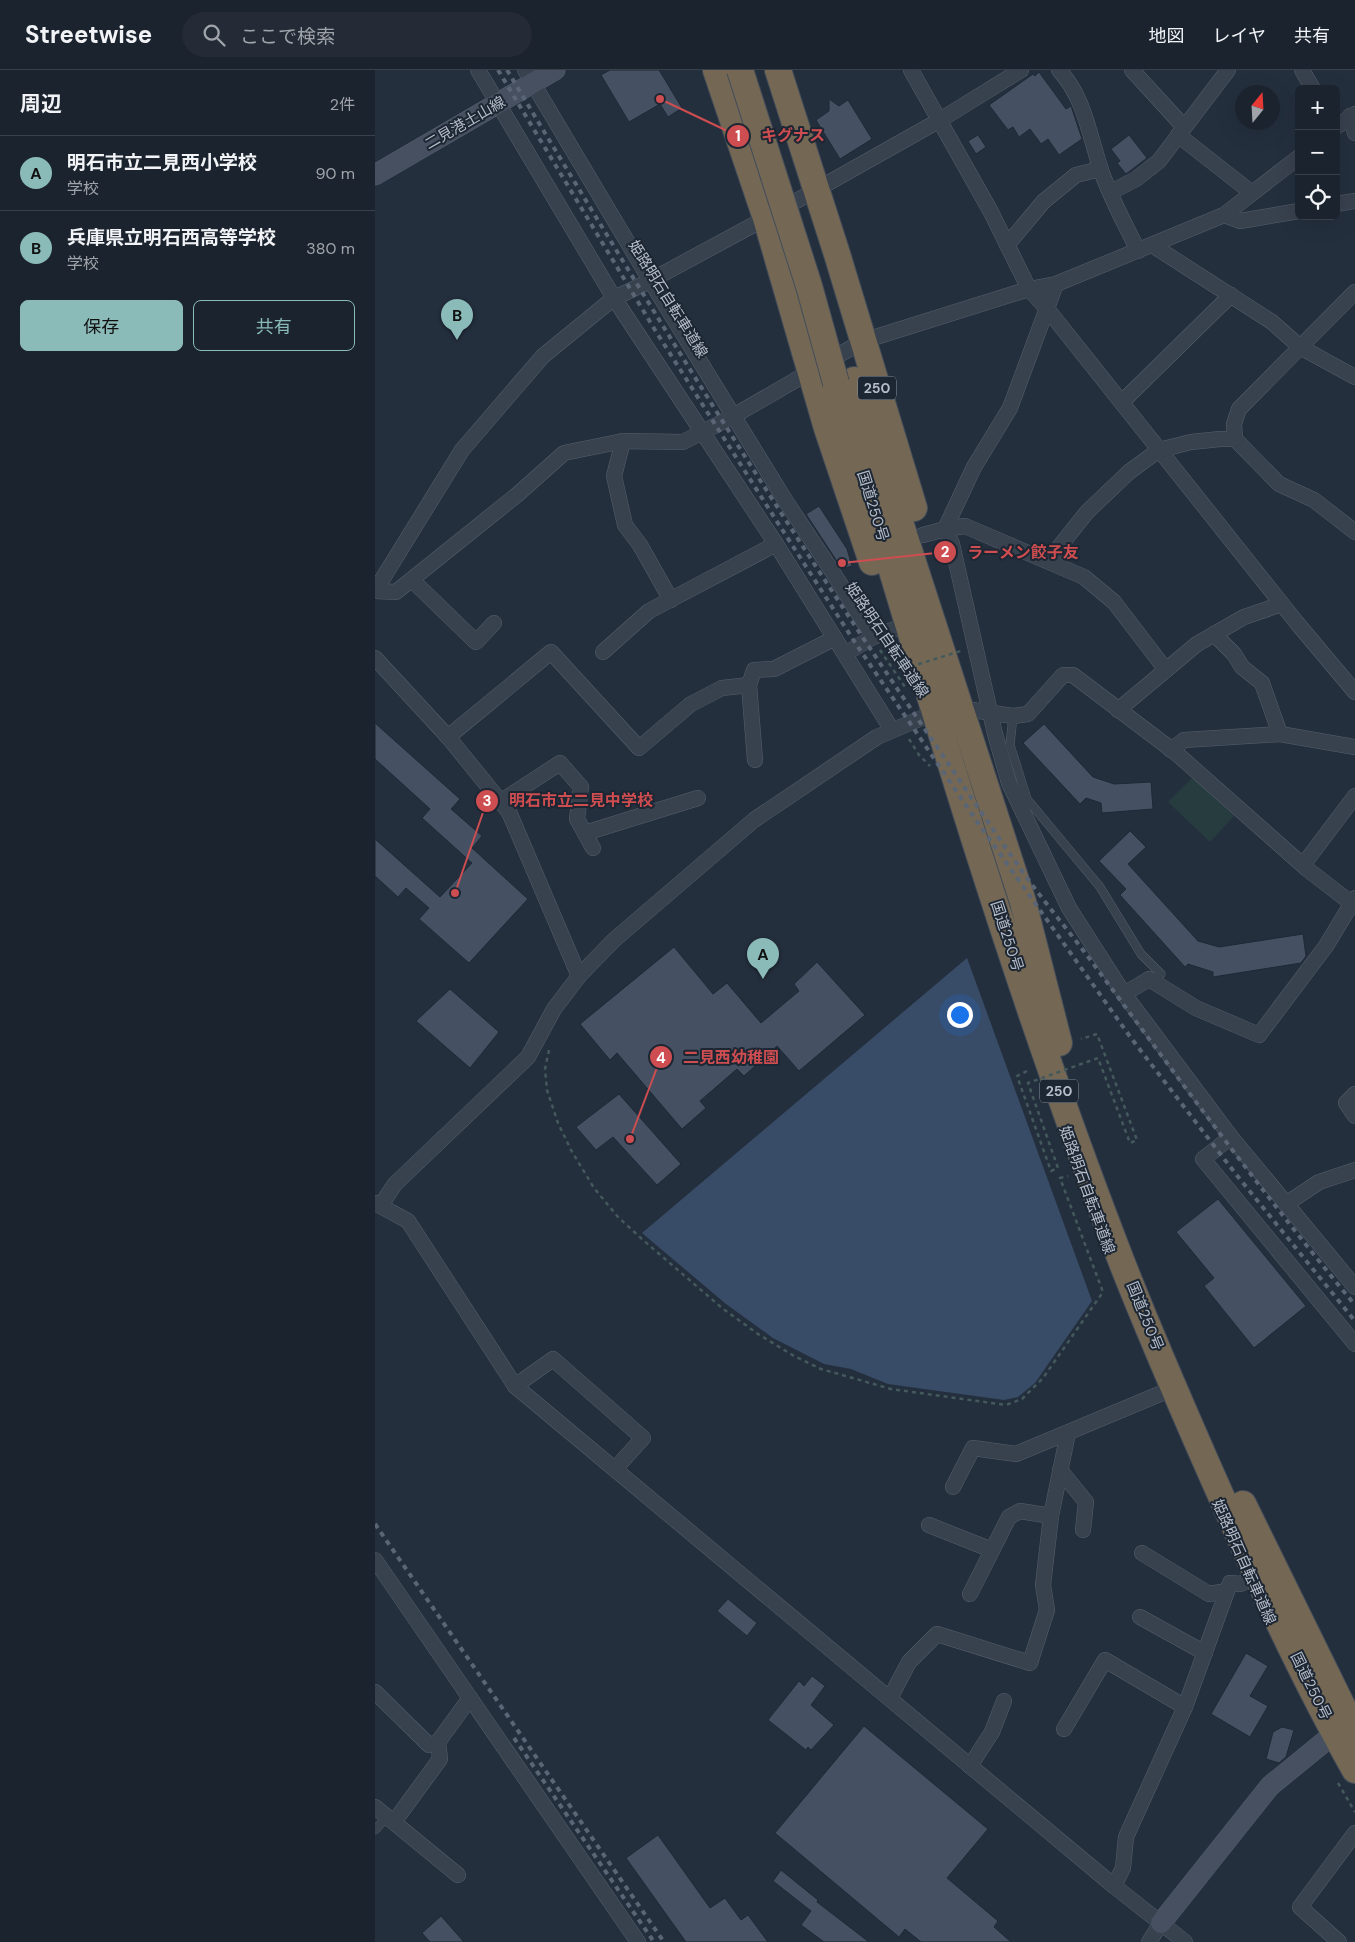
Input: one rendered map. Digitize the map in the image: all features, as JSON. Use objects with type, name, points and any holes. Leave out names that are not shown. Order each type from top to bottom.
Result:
[{"type":"highway","name":"250","points":[[715,70],[766,218],[845,484],[883,638],[904,652],[912,667]]},
{"type":"highway","name":"国道250号","points":[[740,70],[809,286],[845,382],[912,667],[940,714],[1023,902],[1061,1053],[1131,1245],[1233,1483],[1349,1726],[1346,1775]]},
{"type":"highway","name":"国道250号","points":[[757,70],[987,875],[1047,1057],[1114,1243],[1174,1388],[1256,1575],[1349,1726]]},
{"type":"highway","name":"250","points":[[778,70],[863,341],[934,532],[961,672],[940,714]]},
{"type":"street","points":[[478,70],[614,298],[776,544],[893,730]]},
{"type":"street","name":"二見港土山線","points":[[375,175],[498,103],[529,76],[555,70]]},
{"type":"street","points":[[911,70],[940,120],[1029,290],[1048,310],[1282,604],[1355,690]]},
{"type":"street","points":[[1021,70],[940,120],[766,218],[614,298],[543,356],[463,450],[375,591],[396,592],[518,494],[564,453],[623,441],[683,442],[733,416],[863,341],[1029,290],[1056,284],[1224,215],[1295,160]]},
{"type":"street","points":[[1059,70],[1067,79],[1084,112],[1100,169],[1138,251]]},
{"type":"street","points":[[1132,70],[1181,131],[1252,193]]},
{"type":"street","points":[[1111,192],[1136,179],[1159,161],[1228,70]]},
{"type":"street","points":[[1302,70],[1311,85]]},
{"type":"street","points":[[529,76],[650,280],[785,500],[883,638],[845,654]]},
{"type":"street","points":[[1340,124],[1353,115],[1355,133]]},
{"type":"street","points":[[1007,245],[1045,201],[1077,175],[1100,169]]},
{"type":"street","points":[[1340,203],[1355,201]]},
{"type":"street","points":[[1224,215],[1240,222],[1295,212]]},
{"type":"street","points":[[1152,245],[1271,322],[1300,347],[1355,377]]},
{"type":"street","points":[[934,532],[1010,408],[1037,332],[1048,310],[1056,284]]},
{"type":"street","points":[[1355,292],[1239,409],[1234,424],[1235,439],[1279,484],[1314,500],[1355,532]]},
{"type":"street","points":[[1121,402],[1231,295]]},
{"type":"street","points":[[1049,561],[1087,512],[1129,472],[1159,450],[1191,442],[1235,439]]},
{"type":"street","points":[[623,441],[614,476],[625,525],[640,545],[671,600]]},
{"type":"street","points":[[934,532],[965,526],[1049,561],[1084,578],[1114,602],[1166,670]]},
{"type":"street","points":[[934,532],[952,544],[990,713],[1009,783],[1069,908],[1124,994],[1231,1137],[1286,1204],[1352,1277]]},
{"type":"street","points":[[603,652],[649,611],[776,544]]},
{"type":"street","points":[[412,580],[475,642],[494,623]]},
{"type":"street","points":[[1118,710],[1197,644],[1244,618],[1282,604]]},
{"type":"street","points":[[1214,634],[1234,654],[1243,667],[1262,683],[1281,734]]},
{"type":"street","points":[[755,760],[749,685],[754,670],[774,669],[835,638]]},
{"type":"street","points":[[448,737],[551,652],[639,748],[691,704],[722,688],[749,685]]},
{"type":"street","points":[[375,658],[448,737],[509,812],[579,976]]},
{"type":"street","points":[[1124,994],[1149,979],[1196,1008],[1259,1035],[1326,946],[1354,902],[1303,865],[1217,788],[1171,750],[1073,676],[1063,675],[1028,714],[1013,716],[990,713],[940,714],[877,737],[755,820],[614,940],[579,976],[554,1009],[527,1057],[395,1184],[378,1204],[408,1221],[515,1386],[1114,1886],[1185,1942]]},
{"type":"street","points":[[1171,750],[1184,740],[1281,734],[1355,747]]},
{"type":"street","points":[[500,802],[560,763],[581,787],[577,819],[593,848]]},
{"type":"street","points":[[1303,865],[1355,796]]},
{"type":"street","points":[[585,833],[698,798]]},
{"type":"street","points":[[1355,1094],[1346,1103],[1355,1116]]},
{"type":"street","points":[[1231,1137],[1203,1159],[1355,1344]]},
{"type":"street","points":[[1286,1204],[1319,1182],[1355,1170]]},
{"type":"street","points":[[515,1386],[553,1359],[643,1438],[615,1469]]},
{"type":"street","points":[[953,1487],[973,1448],[1017,1454],[1174,1388]]},
{"type":"street","points":[[890,1698],[909,1662],[937,1634],[1030,1663],[1047,1610],[1043,1585],[1051,1516],[1068,1433]]},
{"type":"street","points":[[1060,1470],[1086,1502],[1083,1530]]},
{"type":"street","points":[[970,1594],[1009,1517],[1020,1511],[1051,1516]]},
{"type":"street","points":[[929,1525],[992,1550]]},
{"type":"street","points":[[1141,1553],[1209,1594],[1227,1591]]},
{"type":"street","points":[[375,1560],[638,1942]]},
{"type":"street","points":[[1114,1886],[1123,1868],[1126,1837],[1185,1707],[1230,1583],[1241,1584],[1256,1575]]},
{"type":"street","points":[[1139,1617],[1205,1653]]},
{"type":"street","points":[[1064,1730],[1107,1656],[1185,1707]]},
{"type":"street","points":[[375,1692],[429,1745],[437,1742],[470,1698]]},
{"type":"street","points":[[970,1766],[992,1732],[1004,1701]]},
{"type":"street","points":[[1149,1942],[1161,1923],[1270,1786],[1349,1726]]},
{"type":"street","points":[[390,1820],[440,1759],[437,1742]]},
{"type":"street","points":[[375,1807],[458,1875]]},
{"type":"street","points":[[1339,1942],[1301,1907],[1355,1833]]},
{"type":"lane","points":[[1013,716],[1010,745],[1027,798],[1100,887],[1141,954],[1161,974]]},
{"type":"lane","points":[[375,1830],[390,1820]]},
{"type":"path","name":"姫路明石自転車道線","points":[[883,638],[908,692]]},
{"type":"path","points":[[912,667],[964,650]]},
{"type":"path","name":"姫路明石自転車道線","points":[[934,770],[919,755],[908,738],[940,714]]},
{"type":"path","points":[[1027,1071],[1017,1076],[1051,1171],[1058,1168],[1028,1084],[1098,1058],[1130,1143],[1137,1140],[1097,1034],[1081,1039]]},
{"type":"path","name":"姫路明石自転車道線","points":[[551,1046],[545,1069],[547,1090],[558,1123],[571,1150],[594,1188],[618,1217],[722,1308],[751,1329],[794,1356],[821,1369],[891,1389],[1006,1405],[1022,1400],[1043,1378],[1103,1292],[1060,1178],[1069,1175],[1072,1183]]},
{"type":"path","points":[[1035,1078],[1039,1087]]},
{"type":"path","points":[[1346,1775],[1355,1812]]},
{"type":"green space","points":[[1193,777],[1234,816],[1210,842],[1168,802]]},
{"type":"water","points":[[967,958],[1092,1301],[1035,1383],[1018,1397],[1004,1400],[888,1384],[851,1369],[824,1364],[773,1338],[726,1304],[642,1233]]},
{"type":"building","points":[[610,70],[659,70],[682,108],[668,117],[660,104],[629,122],[601,75]]},
{"type":"building","points":[[1039,72],[1066,109],[1071,106],[1082,139],[1059,155],[1048,139],[1041,144],[1030,129],[1019,137],[1013,127],[1008,130],[989,105],[1033,74],[1035,76]]},
{"type":"building","points":[[829,99],[839,106],[848,100],[872,139],[840,159],[816,120],[829,111]]},
{"type":"building","points":[[978,135],[986,147],[976,154],[968,141]]},
{"type":"building","points":[[1129,135],[1147,158],[1126,174],[1117,163],[1120,161],[1111,149]]},
{"type":"building","points":[[819,506],[847,549],[852,566],[842,569],[806,514]]},
{"type":"building","points":[[375,723],[460,799],[451,809],[482,836],[472,848],[528,899],[469,963],[419,919],[429,908],[406,888],[398,897],[375,876],[375,839],[440,897],[472,863],[422,818],[430,809],[375,759]]},
{"type":"building","points":[[1044,724],[1093,777],[1114,784],[1151,782],[1153,809],[1102,813],[1101,803],[1086,798],[1080,804],[1023,743]]},
{"type":"building","points":[[1130,831],[1146,847],[1128,864],[1198,941],[1219,947],[1303,934],[1306,956],[1301,963],[1213,977],[1213,972],[1188,964],[1185,967],[1120,895],[1126,889],[1099,861]]},
{"type":"building","points":[[674,947],[713,994],[727,983],[761,1023],[799,991],[794,984],[817,962],[865,1015],[799,1071],[777,1046],[744,1076],[737,1069],[700,1101],[706,1108],[682,1129],[617,1053],[610,1060],[580,1024]]},
{"type":"building","points":[[450,989],[499,1032],[470,1068],[416,1021]]},
{"type":"building","points":[[619,1094],[681,1164],[657,1185],[613,1137],[596,1150],[576,1127]]},
{"type":"building","points":[[1218,1199],[1306,1306],[1254,1348],[1204,1286],[1214,1278],[1176,1232]]},
{"type":"building","points":[[728,1599],[757,1623],[747,1636],[717,1611]]},
{"type":"building","points":[[1246,1653],[1268,1666],[1250,1696],[1268,1706],[1250,1737],[1211,1714]]},
{"type":"building","points":[[812,1676],[825,1686],[811,1705],[834,1725],[811,1750],[808,1747],[806,1750],[768,1720],[799,1681],[804,1686]]},
{"type":"building","points":[[864,1726],[988,1829],[947,1878],[998,1921],[994,1927],[1011,1942],[921,1942],[905,1929],[899,1937],[775,1833]]},
{"type":"building","points":[[1282,1727],[1294,1730],[1286,1757],[1279,1763],[1266,1759],[1273,1732]]},
{"type":"building","points":[[658,1835],[710,1908],[725,1898],[741,1920],[748,1915],[768,1942],[686,1942],[626,1858]]},
{"type":"building","points":[[781,1870],[818,1900],[817,1902],[869,1942],[824,1942],[801,1925],[811,1911],[773,1881]]},
{"type":"building","points":[[441,1916],[464,1942],[430,1942],[422,1933]]},
{"type":"railway","points":[[498,70],[655,330],[776,520],[856,644],[978,823],[1131,1038],[1235,1173],[1355,1321]]},
{"type":"railway","points":[[507,70],[610,241],[769,495],[879,662],[991,826],[1033,885],[1286,1220],[1355,1305]]},
{"type":"railway","points":[[375,1524],[664,1942]]},
{"type":"railway","points":[[514,1738],[654,1942]]},
{"type":"place","name":"キグナス","points":[[660,99]]},
{"type":"place","name":"兵庫県立明石西高等学校","points":[[457,340]]},
{"type":"place","name":"ラーメン餃子友","points":[[842,563]]},
{"type":"place","name":"明石市立二見中学校","points":[[455,893]]},
{"type":"place","name":"明石市立二見西小学校","points":[[763,979]]},
{"type":"place","name":"二見西幼稚園","points":[[630,1139]]}]
